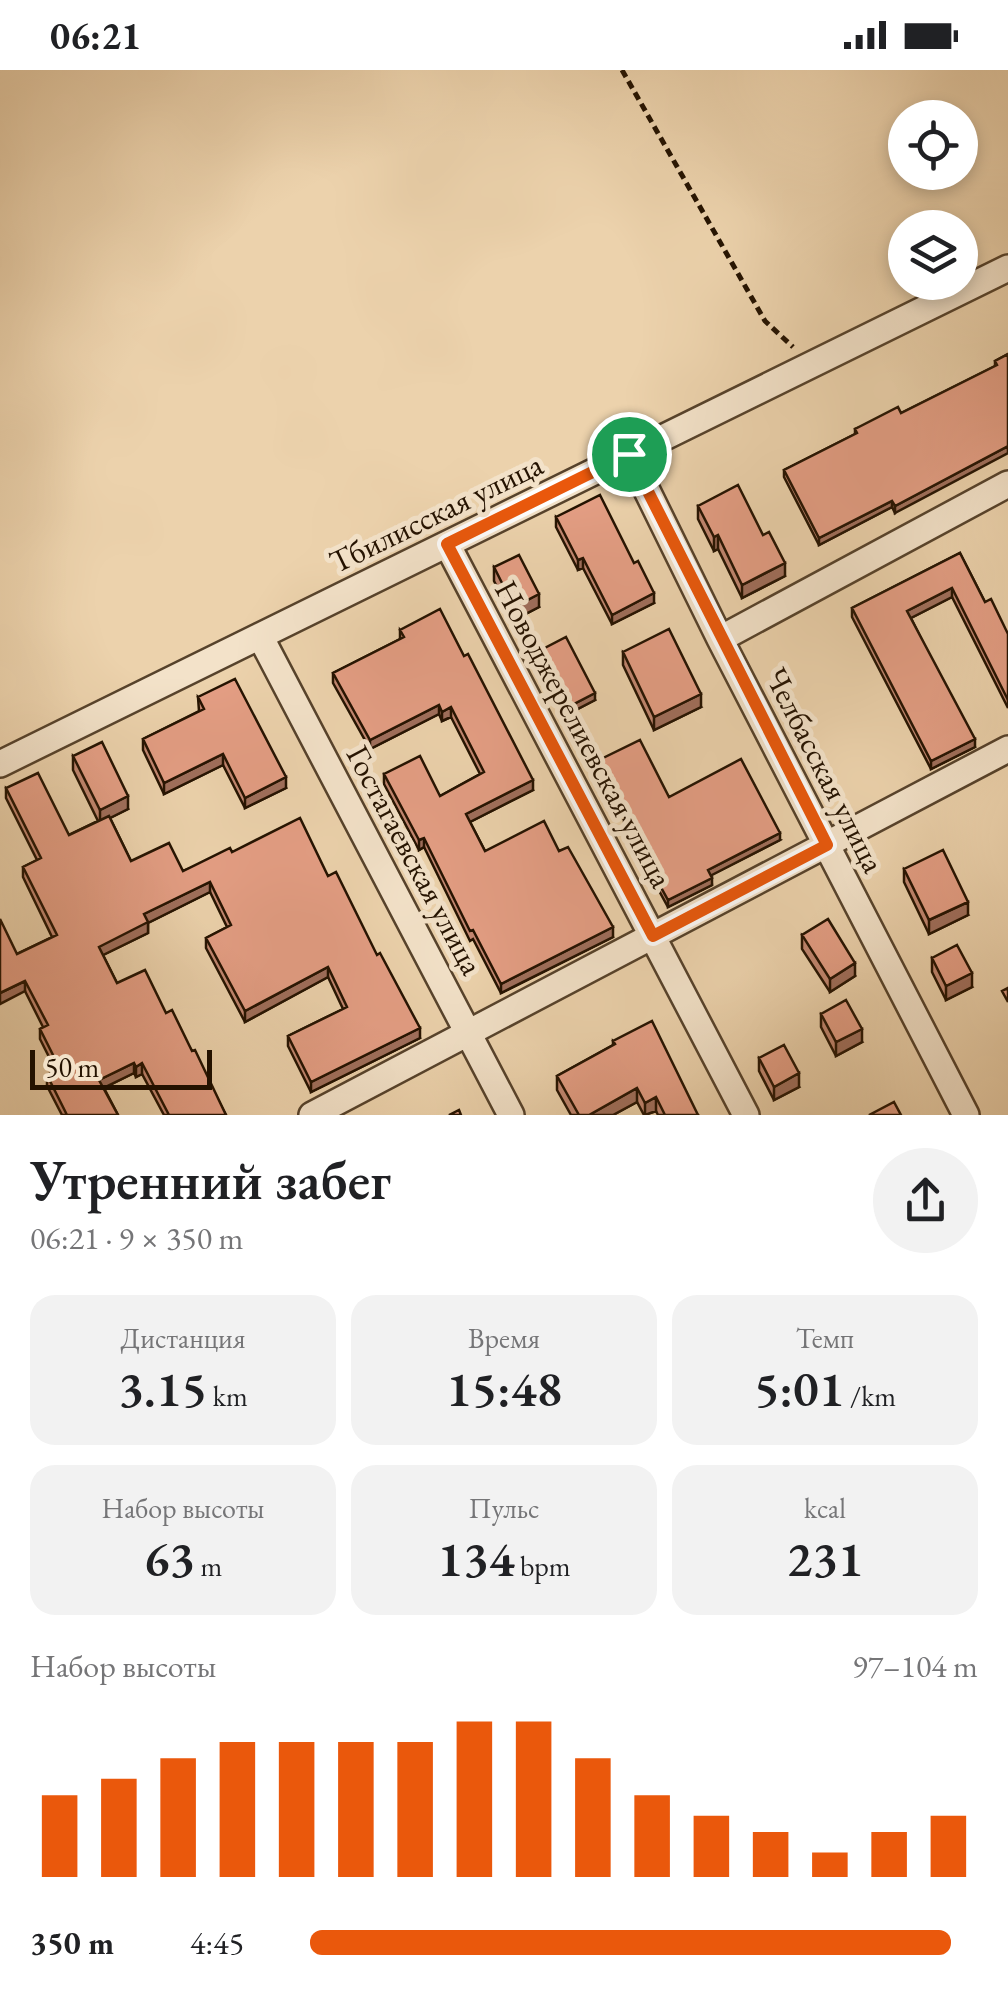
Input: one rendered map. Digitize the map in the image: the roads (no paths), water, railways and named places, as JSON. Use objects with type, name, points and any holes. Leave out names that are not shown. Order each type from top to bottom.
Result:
[{"type":"street","name":"Тбилисская улица","points":[[0,764],[1008,268]]},
{"type":"street","name":"Челбасская улица","points":[[629,454],[966,1115]]},
{"type":"street","points":[[720,639],[1008,484]]},
{"type":"street","name":"Новоджерелиевская улица","points":[[447,544],[746,1115]]},
{"type":"street","name":"Гостагаевская улица","points":[[260,636],[511,1115]]},
{"type":"street","points":[[312,1115],[1008,750]]}]
